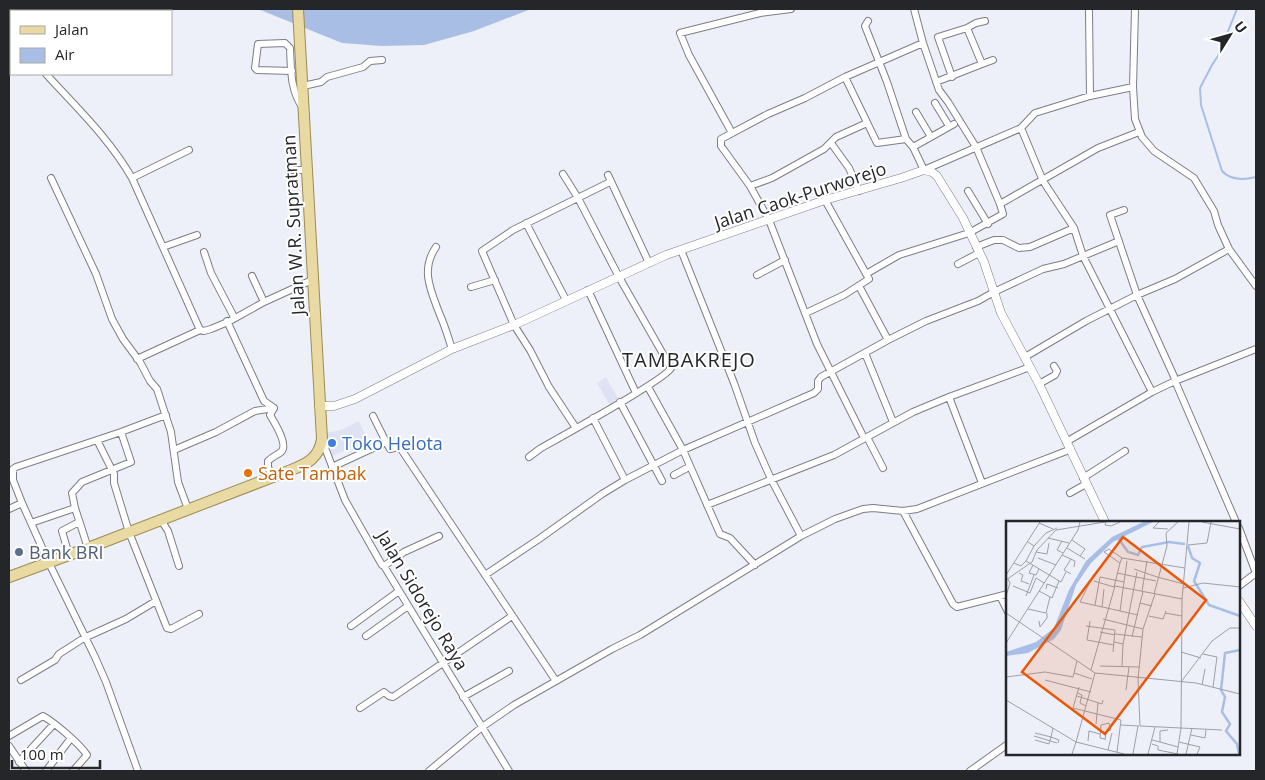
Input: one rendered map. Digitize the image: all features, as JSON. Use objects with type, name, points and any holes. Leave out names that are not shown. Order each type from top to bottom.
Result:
[{"type":"main road","name":"Jalan W.R. Supratman","points":[[298,9],[322,439]]},
{"type":"main road","points":[[9,577],[302,466],[310,461],[318,452],[322,439]]},
{"type":"street","points":[[732,133],[689,55],[680,33],[760,12],[791,9]]},
{"type":"street","points":[[866,274],[894,257],[969,233],[1003,214],[976,147],[939,90],[914,9]]},
{"type":"street","points":[[1089,9],[1090,96]]},
{"type":"street","points":[[1135,9],[1133,87],[1135,119],[1139,132],[1154,151],[1194,178],[1214,211],[1229,249],[1256,286]]},
{"type":"street","points":[[868,21],[865,26],[880,62],[906,139],[913,147],[924,170]]},
{"type":"street","points":[[952,77],[938,37],[985,21]]},
{"type":"street","points":[[967,28],[982,64]]},
{"type":"street","points":[[883,468],[865,438],[817,344],[770,220],[750,186],[721,146],[720,139],[845,77],[923,43]]},
{"type":"street","points":[[292,71],[257,70],[255,68],[258,44],[288,45],[292,71],[294,89],[298,101],[304,108]]},
{"type":"street","points":[[302,86],[321,82],[326,76],[362,68],[370,61],[382,60]]},
{"type":"street","points":[[936,82],[993,60]]},
{"type":"street","points":[[47,75],[106,139],[124,163],[200,330]]},
{"type":"street","points":[[845,77],[877,143],[906,139]]},
{"type":"street","points":[[924,170],[1021,128],[1035,113],[1090,96],[1133,87]]},
{"type":"street","points":[[913,147],[952,125],[935,103]]},
{"type":"street","points":[[916,112],[931,137]]},
{"type":"street","points":[[750,186],[772,178],[824,149],[836,137],[868,123]]},
{"type":"street","points":[[1021,128],[1044,181],[1074,228],[1083,256],[1152,392]]},
{"type":"street","points":[[1000,204],[1044,181],[1098,148],[1139,132]]},
{"type":"street","points":[[832,143],[849,168],[859,191]]},
{"type":"street","points":[[132,178],[189,150]]},
{"type":"street","points":[[292,170],[307,170]]},
{"type":"street","points":[[924,170],[932,172],[937,176],[978,250],[1001,313],[1039,384],[1105,521]]},
{"type":"street","name":"Jalan Caok-Purworejo","points":[[319,406],[334,406],[355,399],[452,349],[514,325],[588,290],[681,250],[825,200],[924,170]]},
{"type":"street","points":[[530,457],[541,448],[648,386],[668,373],[671,368],[563,174]]},
{"type":"street","points":[[52,178],[96,274],[112,319],[150,381],[157,389],[166,415],[174,450],[178,482],[188,509]]},
{"type":"street","points":[[576,428],[549,387],[530,350],[514,325],[482,250],[513,230],[578,198],[609,178],[649,263]]},
{"type":"street","points":[[968,191],[988,224]]},
{"type":"street","points":[[806,313],[869,279],[825,200]]},
{"type":"street","points":[[1124,210],[1110,215],[1137,295],[1236,521]]},
{"type":"street","points":[[526,223],[566,300]]},
{"type":"street","points":[[958,264],[994,240],[1003,240],[1019,248],[1030,247],[1074,228]]},
{"type":"street","points":[[163,247],[196,235]]},
{"type":"street","points":[[485,575],[625,480],[683,450],[814,393],[818,389],[820,379],[865,352],[933,318],[978,301],[1043,269],[1064,264],[1119,241]]},
{"type":"street","points":[[436,246],[430,257],[427,277],[430,291],[452,349]]},
{"type":"street","points":[[1025,357],[1137,295],[1175,279],[1229,249]]},
{"type":"street","points":[[681,250],[747,422],[771,479],[801,536]]},
{"type":"street","points":[[204,252],[211,273],[234,317]]},
{"type":"street","points":[[757,275],[785,260]]},
{"type":"street","points":[[252,276],[264,302]]},
{"type":"street","points":[[137,359],[200,330],[211,329],[230,321],[234,317],[264,302],[312,280]]},
{"type":"street","points":[[471,287],[495,280]]},
{"type":"street","points":[[859,286],[888,340]]},
{"type":"street","points":[[588,290],[636,393]]},
{"type":"street","points":[[227,321],[264,402],[274,408]]},
{"type":"street","points":[[429,771],[482,727],[521,701],[640,635],[801,536],[854,511],[873,508],[903,511],[926,506],[982,483],[1068,446],[1152,392],[1256,349]]},
{"type":"street","points":[[865,352],[893,422]]},
{"type":"street","points":[[1039,384],[1055,375],[1057,371],[1054,366]]},
{"type":"street","points":[[707,505],[834,455],[928,405],[1030,367]]},
{"type":"street","points":[[648,386],[683,450],[720,534],[730,538],[755,565]]},
{"type":"street","points":[[949,397],[982,483]]},
{"type":"street","points":[[620,402],[662,481]]},
{"type":"street","points":[[174,450],[216,432],[255,411],[274,408]]},
{"type":"street","points":[[272,477],[268,461],[281,452],[284,447],[270,415],[274,408]]},
{"type":"street","points":[[138,771],[106,682],[48,563],[22,503],[13,480],[13,469],[166,415]]},
{"type":"street","points":[[374,416],[390,449],[400,447],[556,681]]},
{"type":"street","points":[[593,418],[625,480]]},
{"type":"street","points":[[88,548],[72,493],[78,485],[131,462],[120,432]]},
{"type":"street","name":"Jalan Sidorejo Raya","points":[[322,439],[345,500],[382,565],[444,663],[508,771]]},
{"type":"street","points":[[97,440],[114,474],[114,483],[129,532],[169,629],[199,614]]},
{"type":"street","points":[[332,467],[386,442]]},
{"type":"street","points":[[1070,493],[1125,451]]},
{"type":"street","points":[[674,475],[689,467]]},
{"type":"street","points":[[9,509],[22,503]]},
{"type":"street","points":[[32,523],[75,508]]},
{"type":"street","points":[[903,511],[953,604],[957,607],[1006,594]]},
{"type":"street","points":[[162,520],[168,531],[179,566]]},
{"type":"street","points":[[69,555],[62,531],[79,522]]},
{"type":"street","points":[[1240,531],[1256,573],[1240,585]]},
{"type":"street","points":[[384,566],[404,552],[439,536]]},
{"type":"street","points":[[351,626],[399,591]]},
{"type":"street","points":[[1000,596],[1006,608]]},
{"type":"street","points":[[21,680],[55,660],[58,654],[84,638],[126,619],[156,601]]},
{"type":"street","points":[[1240,602],[1256,626]]},
{"type":"street","points":[[366,636],[408,606]]},
{"type":"street","points":[[360,708],[384,692],[393,697],[512,616]]},
{"type":"street","points":[[464,697],[509,671]]},
{"type":"street","points":[[9,736],[44,716],[71,738],[87,755],[77,770]]},
{"type":"street","points":[[19,762],[53,724]]},
{"type":"street","points":[[46,771],[71,738]]},
{"type":"street","points":[[970,771],[1006,745]]},
{"type":"street","points":[[9,746],[26,771]]},
{"type":"shaded area","points":[[606,377],[620,402],[611,407],[597,383]]},
{"type":"shaded area","points":[[359,421],[368,441],[332,456],[326,433],[341,430]]},
{"type":"water","points":[[258,9],[531,9],[474,31],[424,45],[382,46],[342,43]]},
{"type":"waterway","points":[[1237,9],[1218,56],[1200,88],[1201,105],[1222,171],[1229,177],[1238,179],[1256,177]]},
{"type":"place","name":"Toko Helota","points":[[332,443]]},
{"type":"place","name":"Sate Tambak","points":[[248,473]]},
{"type":"place","name":"Bank BRI","points":[[19,552]]},
{"type":"district","name":"TAMBAKREJO","points":[[689,359]]}]
